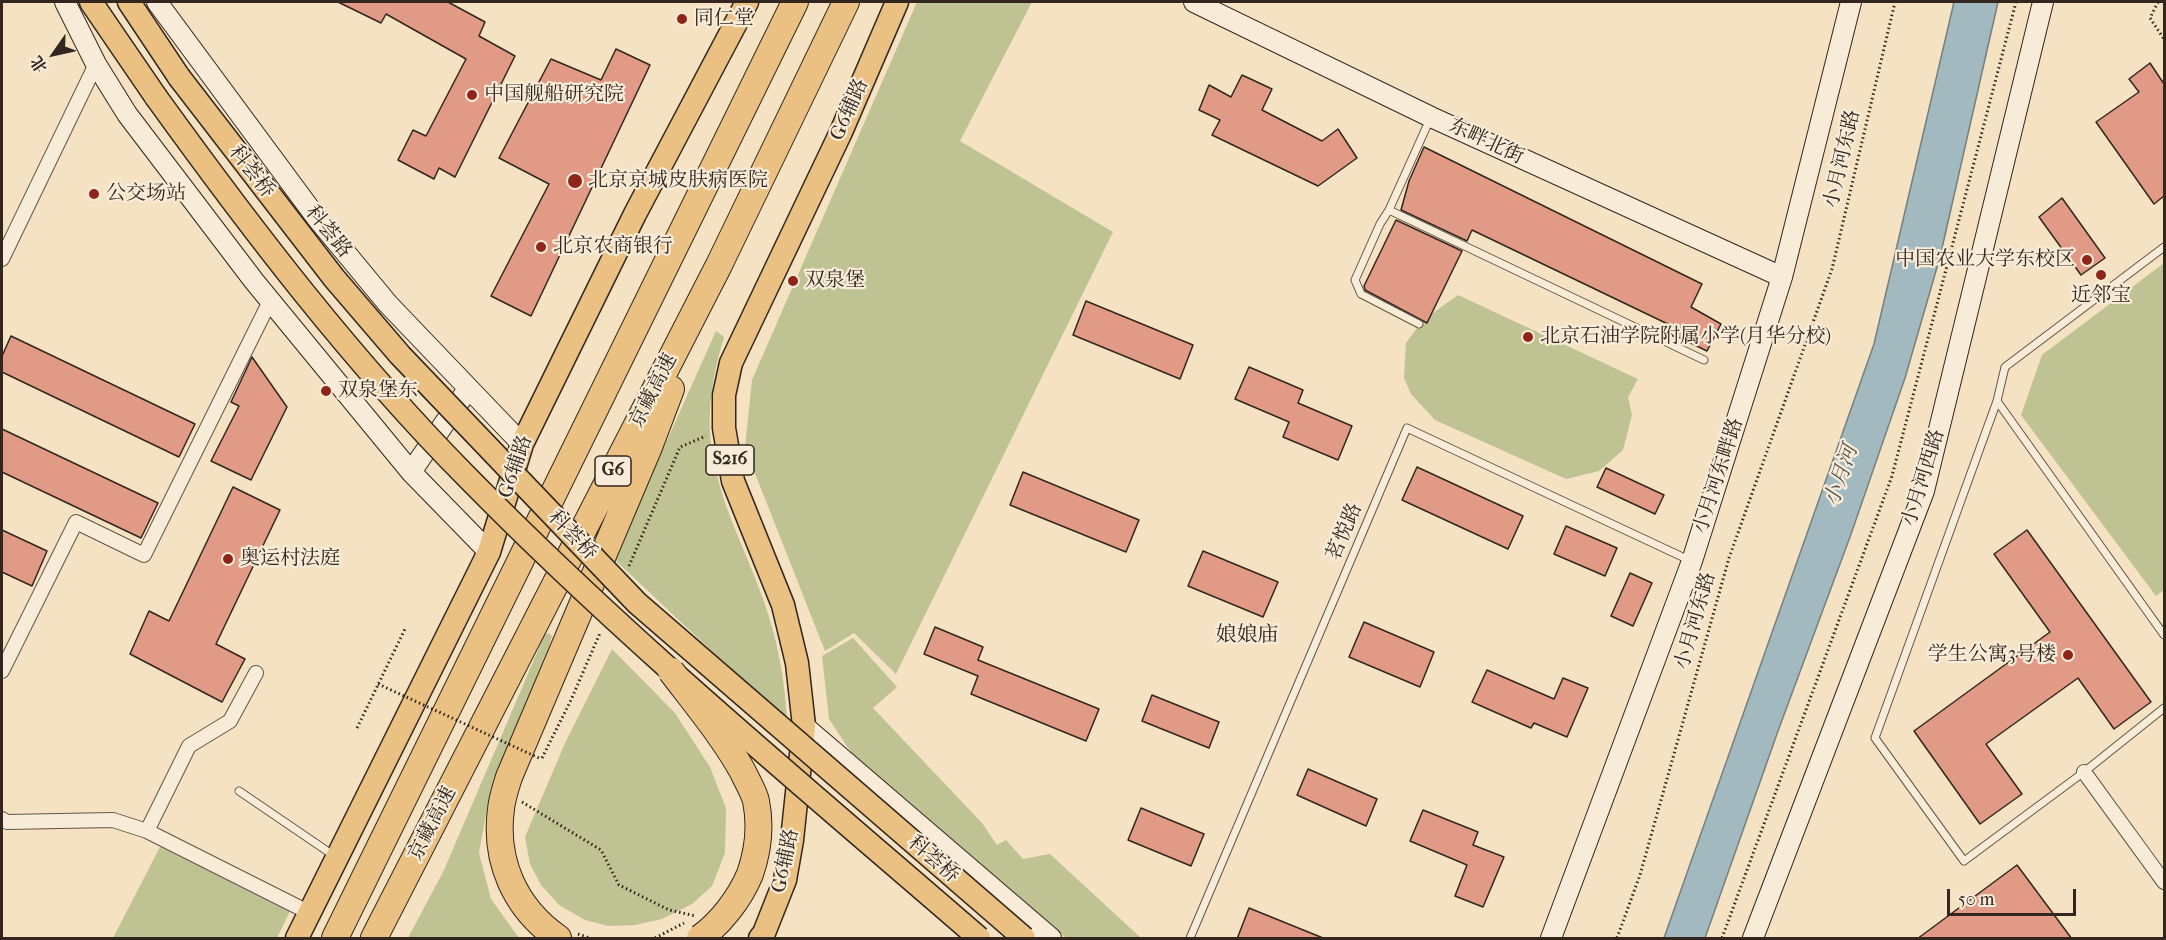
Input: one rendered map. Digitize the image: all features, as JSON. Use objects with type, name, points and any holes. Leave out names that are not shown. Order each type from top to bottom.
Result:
[{"type":"highway","name":"京藏高速","points":[[335,939],[795,2]]},
{"type":"highway","name":"京藏高速","points":[[374,939],[718,265],[846,2]]},
{"type":"highway","points":[[566,935],[542,927],[522,904],[509,880],[501,847],[501,808],[509,777],[649,447],[718,265]]},
{"type":"highway","points":[[671,671],[730,749],[756,799],[759,832],[754,861],[746,884],[731,906],[700,939]]},
{"type":"main road","name":"科荟桥","points":[[91,2],[156,97],[265,244],[377,380],[466,477],[597,604],[671,671],[978,939]]},
{"type":"main road","name":"科荟桥","points":[[129,2],[179,77],[334,278],[400,355],[637,603],[1024,939]]},
{"type":"main road","name":"G6辅路","points":[[297,939],[489,552],[522,444],[635,214],[747,2]]},
{"type":"main road","name":"G6辅路","points":[[760,939],[785,880],[792,840],[804,726],[797,663],[783,605],[733,481],[724,428],[724,395],[731,363],[841,132],[897,2]]},
{"type":"street","points":[[65,2],[96,64],[127,114],[270,301],[411,472],[489,552]]},
{"type":"street","name":"科荟路","points":[[157,2],[316,218],[388,304],[522,444]]},
{"type":"street","name":"东畔北街","points":[[1194,2],[1431,117],[1782,277]]},
{"type":"street","name":"小月河东畔路","points":[[1551,939],[1692,561],[1782,277],[1851,2]]},
{"type":"street","name":"小月河西路","points":[[1753,939],[1924,491],[2043,2]]},
{"type":"street","points":[[2,259],[96,64]]},
{"type":"street","points":[[2,672],[76,522],[144,555],[270,301]]},
{"type":"street","points":[[411,472],[468,388]]},
{"type":"street","points":[[147,831],[189,746],[230,721],[256,673]]},
{"type":"street","points":[[804,726],[1052,939]]},
{"type":"street","points":[[2085,772],[2164,882]]},
{"type":"street","points":[[2,819],[7,822],[113,820],[147,831],[310,913]]},
{"type":"lane","points":[[1419,324],[1360,294],[1355,280],[1431,117]]},
{"type":"lane","points":[[1389,210],[1704,360]]},
{"type":"lane","points":[[2164,247],[2005,368],[1997,401],[1875,738],[1964,861],[2085,772],[2164,708]]},
{"type":"lane","points":[[1997,401],[2164,634]]},
{"type":"lane","name":"茗悦路","points":[[1190,939],[1407,428],[1692,561]]},
{"type":"lane","points":[[239,791],[338,858]]},
{"type":"path","name":"小月河东路","points":[[1617,939],[1640,875],[1730,558],[1832,269],[1895,2]]},
{"type":"path","points":[[1722,939],[1892,476],[2016,2]]},
{"type":"path","points":[[2157,2],[2150,18],[2164,39]]},
{"type":"path","points":[[626,573],[680,447],[724,428]]},
{"type":"path","points":[[378,684],[541,759],[603,626]]},
{"type":"path","points":[[357,728],[405,629]]},
{"type":"path","points":[[517,811],[520,801],[601,850],[619,885],[669,910],[695,916],[664,936],[655,939]]},
{"type":"path","points":[[566,935],[590,939]]},
{"type":"green space","points":[[917,2],[1032,2],[960,141],[1113,232],[896,674],[854,633],[825,651],[745,448],[752,380]]},
{"type":"green space","points":[[2164,263],[2164,590],[2156,596],[2021,415],[2042,355]]},
{"type":"green space","points":[[1458,295],[1638,379],[1628,397],[1632,415],[1623,450],[1599,471],[1566,479],[1435,420],[1411,394],[1404,378],[1406,343],[1422,321]]},
{"type":"green space","points":[[716,331],[724,337],[710,407],[710,435],[715,469],[726,506],[772,627],[782,674],[787,722],[614,559]]},
{"type":"green space","points":[[549,633],[552,636],[549,646],[490,792],[479,853],[491,899],[519,938],[408,938],[444,870],[545,634]]},
{"type":"green space","points":[[853,638],[897,687],[873,708],[982,823],[997,845],[1006,840],[1023,859],[1050,854],[1141,938],[1066,938],[852,754],[829,719],[822,656]]},
{"type":"green space","points":[[612,649],[675,713],[710,767],[726,808],[725,853],[712,886],[692,904],[662,919],[635,925],[608,926],[585,920],[559,905],[541,885],[530,864],[525,837],[566,741]]},
{"type":"green space","points":[[161,845],[291,909],[277,938],[113,938]]},
{"type":"water","name":"小月河","points":[[1954,2],[1998,2],[1940,257],[1905,378],[1705,938],[1664,938],[1874,344]]},
{"type":"building","name":"中国舰船研究院","points":[[338,2],[448,2],[485,22],[479,36],[515,56],[455,177],[439,168],[434,179],[398,160],[413,130],[426,136],[466,59],[386,14],[381,23]]},
{"type":"building","points":[[616,49],[650,65],[531,316],[491,296],[549,184],[499,158],[551,59],[601,80]]},
{"type":"building","points":[[2150,63],[2164,84],[2164,196],[2154,204],[2096,122],[2139,92],[2129,79]]},
{"type":"building","points":[[1242,75],[1272,89],[1262,110],[1322,141],[1338,129],[1357,158],[1318,186],[1212,135],[1220,120],[1199,110],[1209,85],[1231,97]]},
{"type":"building","points":[[1424,147],[1702,284],[1691,307],[1721,324],[1707,351],[1670,333],[1674,327],[1472,230],[1467,241],[1401,210],[1409,181]]},
{"type":"building","points":[[2062,198],[2105,258],[2081,275],[2039,217]]},
{"type":"building","points":[[1396,220],[1462,251],[1427,323],[1365,290],[1364,286]]},
{"type":"building","points":[[1086,301],[1193,345],[1180,379],[1073,335]]},
{"type":"building","points":[[11,336],[195,424],[179,457],[2,372],[2,356]]},
{"type":"building","points":[[252,357],[287,407],[251,480],[211,461],[239,406],[231,402]]},
{"type":"building","points":[[1249,367],[1303,390],[1298,403],[1352,426],[1338,460],[1283,437],[1289,422],[1235,399]]},
{"type":"building","points":[[2,429],[158,503],[141,538],[2,472]]},
{"type":"building","points":[[1417,467],[1523,516],[1508,549],[1402,500]]},
{"type":"building","points":[[1606,468],[1664,495],[1655,514],[1597,487]]},
{"type":"building","points":[[1023,472],[1139,520],[1126,552],[1010,505]]},
{"type":"building","points":[[233,487],[280,510],[216,644],[245,659],[222,702],[130,654],[149,611],[169,621]]},
{"type":"building","points":[[1566,526],[1617,548],[1605,576],[1554,554]]},
{"type":"building","points":[[2,530],[47,551],[32,586],[2,572]]},
{"type":"building","name":"学生公寓3号楼","points":[[2027,530],[2151,702],[2114,729],[2078,678],[1986,744],[2022,794],[1980,824],[1914,731],[2050,632],[1994,554]]},
{"type":"building","points":[[1203,551],[1278,582],[1263,617],[1188,586]]},
{"type":"building","points":[[1630,573],[1652,583],[1633,626],[1611,616]]},
{"type":"building","points":[[1364,622],[1434,652],[1420,687],[1349,657]]},
{"type":"building","points":[[935,627],[983,647],[978,660],[1099,709],[1086,741],[971,694],[978,676],[924,654]]},
{"type":"building","points":[[1487,670],[1554,699],[1563,678],[1588,688],[1567,737],[1534,723],[1531,728],[1472,702]]},
{"type":"building","points":[[1152,695],[1219,722],[1209,748],[1142,721]]},
{"type":"building","points":[[1308,769],[1377,799],[1366,826],[1297,795]]},
{"type":"building","points":[[1141,808],[1204,834],[1191,866],[1128,840]]},
{"type":"building","points":[[1423,810],[1478,832],[1473,845],[1504,857],[1483,907],[1455,896],[1467,865],[1410,841]]},
{"type":"building","points":[[2017,865],[2072,939],[1917,939]]},
{"type":"building","points":[[1249,908],[1323,938],[1323,939],[1237,939]]},
{"type":"place","name":"同仁堂","points":[[682,19]]},
{"type":"place","name":"中国舰船研究院","points":[[472,95]]},
{"type":"place","name":"北京京城皮肤病医院","points":[[575,181]]},
{"type":"place","name":"公交场站","points":[[94,194]]},
{"type":"place","name":"北京农商银行","points":[[541,247]]},
{"type":"place","name":"中国农业大学东校区","points":[[2087,260]]},
{"type":"place","name":"近邻宝","points":[[2101,275]]},
{"type":"place","name":"双泉堡","points":[[793,281]]},
{"type":"place","name":"北京石油学院附属小学(月华分校)","points":[[1528,337]]},
{"type":"place","name":"双泉堡东","points":[[326,391]]},
{"type":"place","name":"奥运村法庭","points":[[228,559]]},
{"type":"place","name":"学生公寓3号楼","points":[[2068,655]]},
{"type":"district","name":"娘娘庙","points":[[1247,636]]}]
